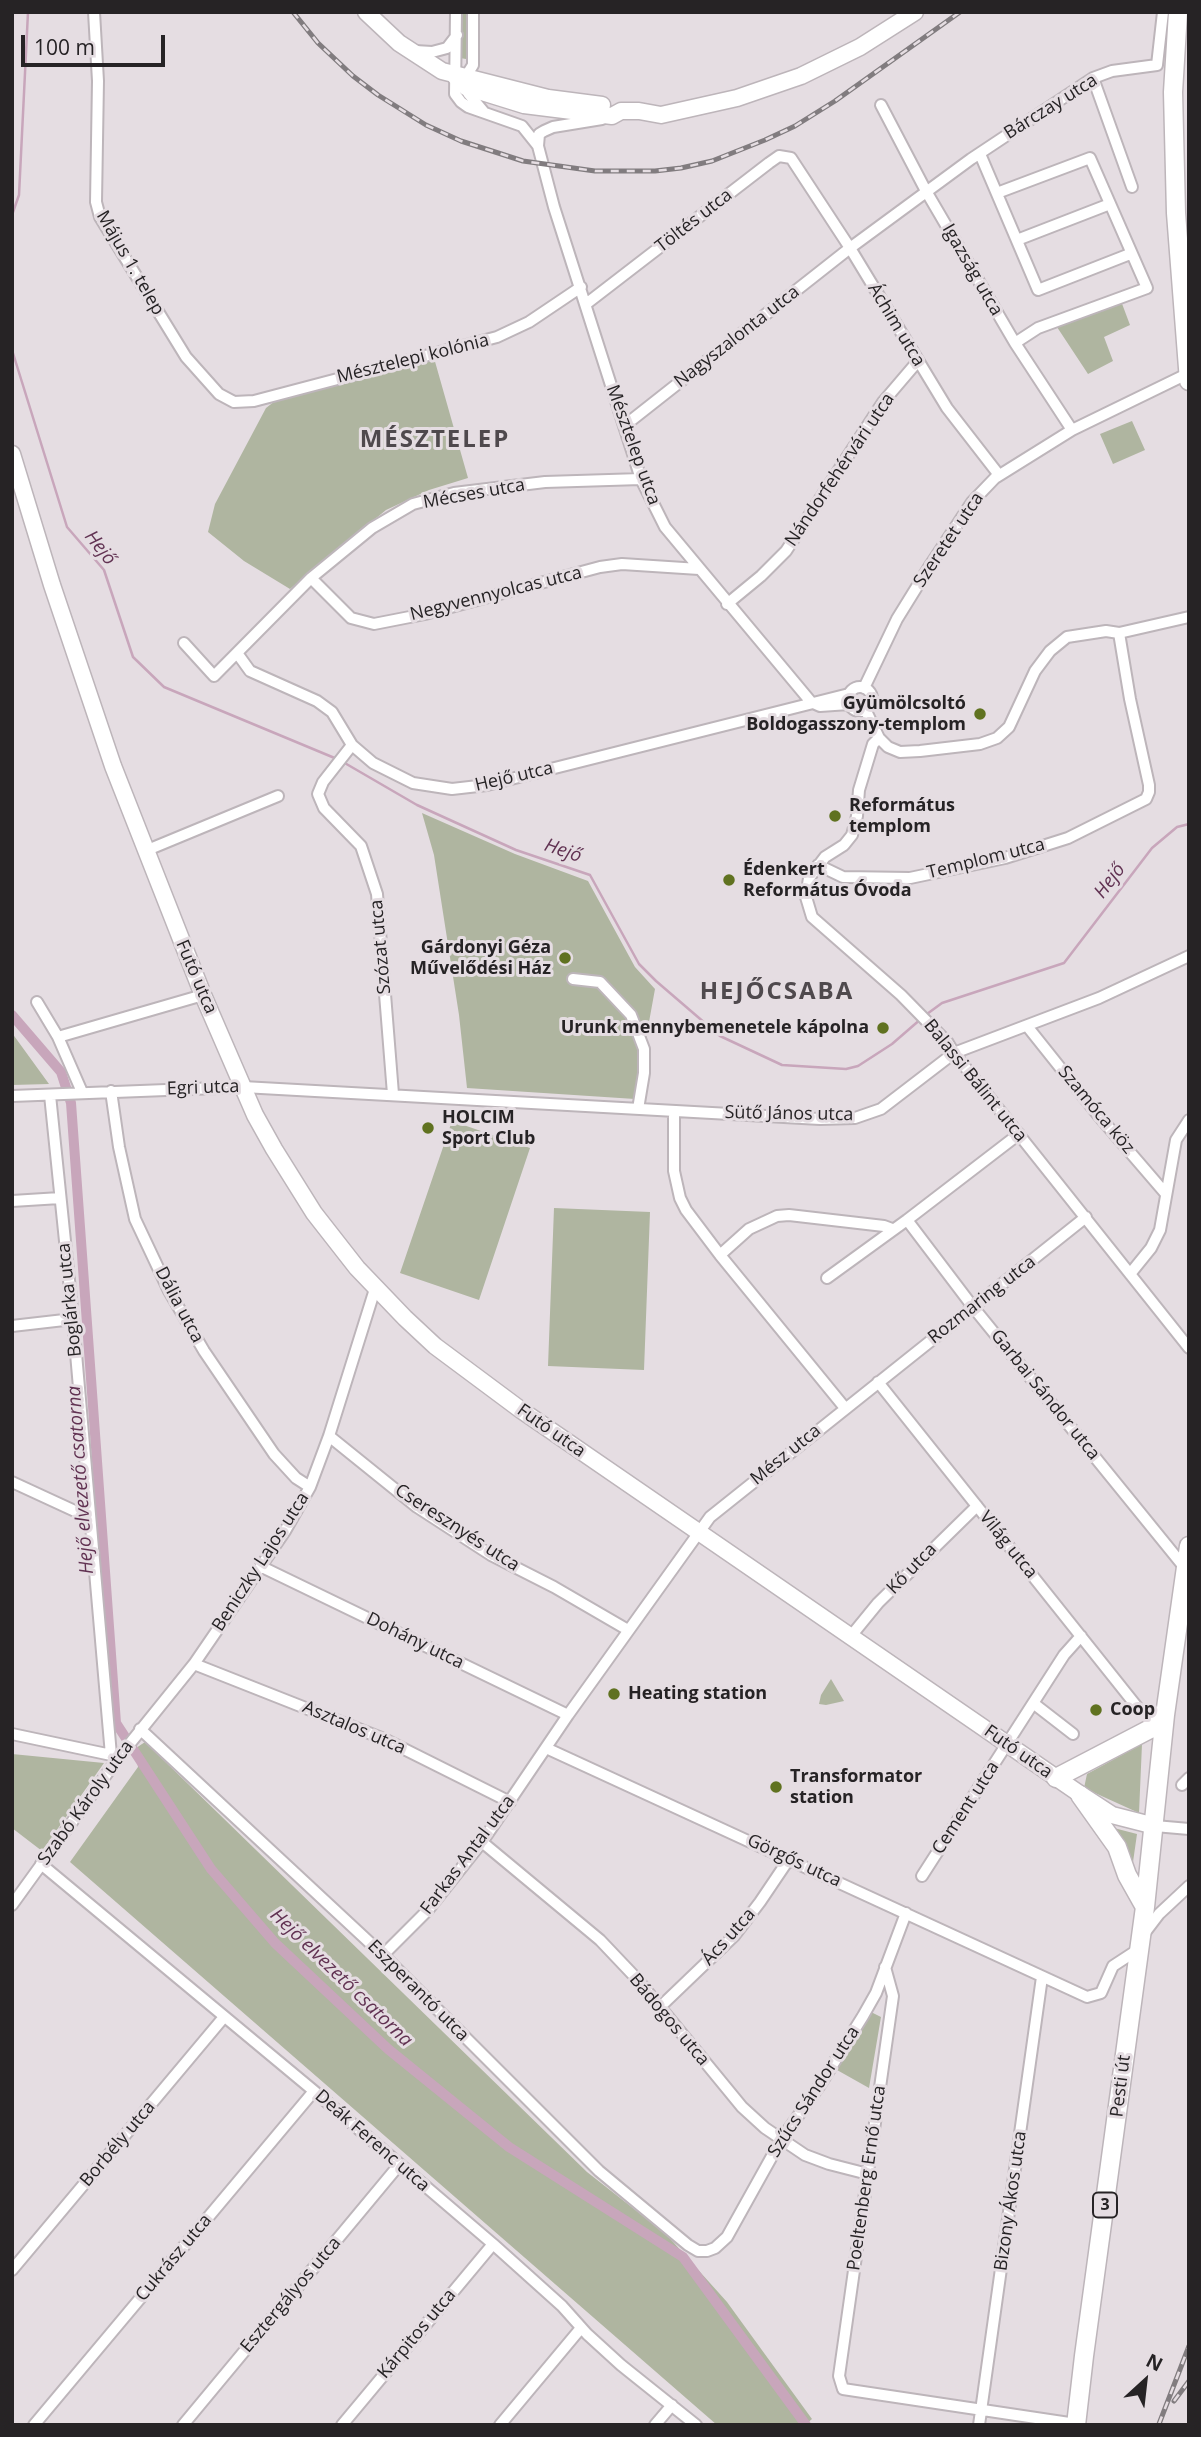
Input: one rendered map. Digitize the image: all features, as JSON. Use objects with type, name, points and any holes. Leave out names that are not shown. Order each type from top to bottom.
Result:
[{"type":"main road","points":[[366,12],[399,43],[442,71],[548,98],[612,106],[616,114]]},
{"type":"main road","points":[[465,76],[524,106],[616,114],[639,111],[661,115],[768,89],[832,61],[896,18],[915,12]]},
{"type":"main road","points":[[1178,12],[1173,92],[1188,377]]},
{"type":"main road","name":"Futó utca","points":[[12,454],[79,669],[145,851],[203,995],[268,1138],[301,1194],[331,1236],[375,1289],[467,1371],[698,1532],[1112,1815],[1155,1826]]},
{"type":"main road","name":"3","points":[[1165,1715],[1189,1546]]},
{"type":"main road","points":[[1056,1778],[1150,1729],[1165,1715]]},
{"type":"main road","name":"Pesti út","points":[[1076,2425],[1145,1907],[1165,1715]]},
{"type":"main road","points":[[1080,1794],[1117,1847],[1127,1875],[1145,1907]]},
{"type":"street","name":"Május 1. telep","points":[[93,12],[98,81],[96,202],[100,216],[186,357],[219,394],[234,402]]},
{"type":"street","points":[[457,12],[457,34],[465,76]]},
{"type":"street","points":[[473,12],[465,76],[455,94],[461,102],[522,126],[538,146]]},
{"type":"street","name":"Bárczay utca","points":[[850,248],[926,191],[1093,78],[1112,71],[1157,65],[1163,12]]},
{"type":"street","points":[[412,51],[432,52],[447,48],[457,34]]},
{"type":"street","points":[[1093,78],[1132,187]]},
{"type":"street","name":"Igazság utca","points":[[881,105],[926,191],[1015,343],[1072,430]]},
{"type":"street","points":[[538,146],[539,134],[544,131],[616,114]]},
{"type":"street","name":"Mésztelep utca","points":[[538,146],[554,207],[641,480],[665,527],[811,702]]},
{"type":"street","points":[[980,154],[1038,290],[1130,254]]},
{"type":"street","name":"Töltés utca","points":[[586,304],[779,156],[791,158],[800,171]]},
{"type":"street","points":[[997,193],[1090,158],[1147,288],[1038,328],[1015,343]]},
{"type":"street","name":"Áchim utca","points":[[800,171],[947,408],[999,475]]},
{"type":"street","points":[[1017,240],[1110,204]]},
{"type":"street","name":"Nagyszalonta utca","points":[[624,426],[850,248]]},
{"type":"street","name":"Mésztelepi kolónia","points":[[234,402],[254,401],[496,337],[529,322],[581,288]]},
{"type":"street","name":"Nándorfehérvári utca","points":[[727,604],[786,551],[883,402],[918,361]]},
{"type":"street","name":"Szeretet utca","points":[[864,688],[897,620],[931,564],[972,502],[999,475],[1072,430],[1188,377]]},
{"type":"street","name":"Mécses utca","points":[[184,643],[214,676],[311,578],[372,528],[413,504],[454,494],[545,482],[641,480]]},
{"type":"street","name":"Negyvennyolcas utca","points":[[311,578],[351,618],[374,624],[425,614],[600,567],[622,564],[699,569]]},
{"type":"street","points":[[865,709],[879,738],[888,747],[900,752],[980,744],[997,738],[1009,727],[1035,671],[1049,652],[1067,637],[1105,631],[1119,633],[1189,617]]},
{"type":"street","name":"Templom utca","points":[[818,865],[843,877],[910,878],[1005,858],[1068,838],[1146,799],[1149,785],[1119,633]]},
{"type":"street","name":"Hejő utca","points":[[237,653],[250,671],[325,706],[332,712],[349,749],[413,783],[452,789],[487,785],[811,702],[849,699]]},
{"type":"street","points":[[856,688],[864,688],[869,692],[870,704],[865,709],[857,710],[849,699],[856,688]]},
{"type":"street","points":[[818,865],[844,845],[852,835],[858,816],[859,790],[873,744],[879,738]]},
{"type":"street","name":"Szózat utca","points":[[349,749],[323,782],[318,794],[324,808],[361,845],[377,894],[393,1094]]},
{"type":"street","points":[[145,851],[278,796]]},
{"type":"street","name":"Balassi Bálint utca","points":[[818,865],[809,878],[807,888],[806,898],[812,917],[918,1011],[948,1042],[1189,1348]]},
{"type":"street","name":"Sütő János utca","points":[[393,1094],[820,1119],[855,1118],[881,1109],[954,1053],[1099,999],[1189,956]]},
{"type":"street","points":[[573,979],[600,982],[631,1015],[644,1049],[638,1109]]},
{"type":"street","points":[[58,1037],[203,995]]},
{"type":"street","points":[[37,1002],[58,1037],[82,1092]]},
{"type":"street","name":"Szamóca köz","points":[[1027,1026],[1166,1194]]},
{"type":"street","name":"Egri utca","points":[[12,1096],[243,1087],[393,1094]]},
{"type":"street","name":"Dália utca","points":[[111,1091],[119,1147],[135,1219],[169,1291],[204,1352],[274,1454],[296,1478],[310,1487]]},
{"type":"street","name":"Boglárka utca","points":[[54,1094],[60,1198],[90,1518],[118,1754]]},
{"type":"street","points":[[674,1111],[674,1171],[680,1198],[686,1210],[845,1408]]},
{"type":"street","points":[[1130,1274],[1151,1248],[1160,1230],[1176,1140],[1189,1120]]},
{"type":"street","points":[[827,1278],[1019,1134]]},
{"type":"street","points":[[12,1200],[60,1198]]},
{"type":"street","points":[[720,1255],[749,1229],[777,1216],[789,1215],[891,1229]]},
{"type":"street","name":"Rozmaring utca","points":[[878,1382],[1086,1217]]},
{"type":"street","name":"Garbai Sándor utca","points":[[907,1220],[973,1307],[1185,1568]]},
{"type":"street","name":"Beniczky Lajos utca","points":[[138,1732],[194,1664],[262,1567],[310,1487],[329,1436],[375,1289]]},
{"type":"street","points":[[12,1325],[72,1319]]},
{"type":"street","name":"Mész utca","points":[[628,1630],[710,1517],[878,1382]]},
{"type":"street","name":"Világ utca","points":[[878,1382],[1138,1707]]},
{"type":"street","name":"Cseresznyés utca","points":[[329,1436],[417,1507],[480,1548],[628,1630]]},
{"type":"street","points":[[12,1482],[90,1518]]},
{"type":"street","name":"Kő utca","points":[[850,1636],[878,1603],[977,1506]]},
{"type":"street","name":"Dohány utca","points":[[262,1567],[568,1715]]},
{"type":"street","name":"Farkas Antal utca","points":[[383,1955],[428,1910],[482,1842],[628,1630]]},
{"type":"street","name":"Cement utca","points":[[922,1877],[1064,1655],[1081,1636]]},
{"type":"street","name":"Asztalos utca","points":[[194,1664],[384,1739],[510,1802]]},
{"type":"street","points":[[1033,1703],[1073,1734]]},
{"type":"street","name":"Szabó Károly utca","points":[[12,1905],[118,1754],[138,1732]]},
{"type":"street","name":"Eszperantó utca","points":[[138,1732],[383,1955],[599,2171],[698,2251]]},
{"type":"street","points":[[12,1734],[118,1754]]},
{"type":"street","name":"Görgős utca","points":[[546,1748],[1087,1997],[1101,1993],[1113,1966],[1140,1943]]},
{"type":"street","points":[[1155,1826],[1189,1829]]},
{"type":"street","name":"Bádogos utca","points":[[482,1842],[600,1940],[660,2007],[742,2107],[781,2140],[805,2155],[868,2174]]},
{"type":"street","name":"Ács utca","points":[[660,2007],[734,1936],[789,1859]]},
{"type":"street","name":"Deák Ferenc utca","points":[[41,1864],[493,2244],[562,2306],[581,2328],[621,2365],[696,2425]]},
{"type":"street","points":[[1140,1943],[1159,1914],[1189,1886]]},
{"type":"street","name":"Szűcs Sándor utca","points":[[698,2251],[715,2248],[727,2237],[781,2140],[820,2085],[863,2016],[876,1993],[906,1913]]},
{"type":"street","name":"Poeltenberg Ernő utca","points":[[886,1967],[893,1996],[839,2376],[843,2389],[981,2411]]},
{"type":"street","name":"Bizony Ákos utca","points":[[979,2425],[1042,1977]]},
{"type":"street","name":"Borbély utca","points":[[12,2270],[224,2017]]},
{"type":"street","name":"Cukrász utca","points":[[34,2425],[314,2091]]},
{"type":"street","name":"Esztergályos utca","points":[[183,2425],[399,2165]]},
{"type":"street","name":"Kárpitos utca","points":[[342,2425],[493,2244]]},
{"type":"street","points":[[500,2425],[581,2328]]},
{"type":"street","points":[[655,2425],[672,2405]]},
{"type":"street","points":[[981,2411],[1076,2425]]},
{"type":"green space","points":[[462,12],[468,12],[466,59],[460,58]]},
{"type":"green space","points":[[1121,301],[1130,325],[1104,337],[1113,361],[1088,374],[1055,324]]},
{"type":"green space","points":[[434,358],[468,478],[429,490],[386,510],[290,589],[244,561],[208,532],[215,504],[266,408],[275,401]]},
{"type":"green space","points":[[1132,421],[1145,450],[1113,464],[1100,434]]},
{"type":"green space","points":[[422,813],[515,854],[588,881],[635,967],[655,989],[635,1099],[467,1088],[459,1015],[434,855]]},
{"type":"green space","points":[[12,1033],[49,1084],[12,1085]]},
{"type":"green space","points":[[452,1121],[530,1148],[479,1300],[400,1273]]},
{"type":"green space","points":[[554,1208],[650,1212],[644,1370],[548,1366]]},
{"type":"green space","points":[[831,1679],[844,1701],[819,1704],[821,1695]]},
{"type":"green space","points":[[145,1742],[587,2172],[666,2234],[727,2302],[812,2419],[805,2425],[717,2425],[70,1862],[138,1767],[136,1748]]},
{"type":"green space","points":[[1142,1744],[1139,1813],[1084,1788],[1087,1774]]},
{"type":"green space","points":[[12,1754],[104,1763],[42,1851],[12,1828]]},
{"type":"green space","points":[[1110,1827],[1137,1834],[1131,1876]]},
{"type":"green space","points":[[871,2012],[881,2017],[869,2088],[837,2070]]},
{"type":"waterway","name":"Hejő","points":[[12,215],[19,195],[28,12]]},
{"type":"waterway","name":"Hejő","points":[[12,350],[67,527],[104,570],[133,657],[164,687],[337,759]]},
{"type":"waterway","name":"Hejő","points":[[343,762],[417,805],[516,850],[590,875],[639,964],[656,981],[720,1036],[782,1065],[846,1069],[858,1066],[892,1044],[922,1018]]},
{"type":"waterway","name":"Hejő","points":[[927,1014],[942,1003],[1064,963],[1152,848],[1177,827],[1189,824]]},
{"type":"waterway","name":"Hejő elvezető csatorna","points":[[12,1015],[61,1072],[71,1103],[116,1723],[211,1869],[275,1943],[388,2049],[509,2147],[683,2257],[806,2425]]},
{"type":"railway","points":[[293,12],[318,43],[353,76],[426,125],[461,141],[523,161],[595,171],[681,168],[712,161],[765,140],[795,126],[835,101],[960,12]]},
{"type":"railway","points":[[1159,2424],[1189,2346]]},
{"type":"railway","points":[[1174,2401],[1189,2381]]},
{"type":"place","name":"Gyümölcsoltó Boldogasszony-templom","points":[[980,714]]},
{"type":"place","name":"Református templom","points":[[835,816]]},
{"type":"place","name":"Édenkert Református Óvoda","points":[[729,880]]},
{"type":"place","name":"Gárdonyi Géza Művelődési Ház","points":[[565,958]]},
{"type":"place","name":"Urunk mennybemenetele kápolna","points":[[883,1028]]},
{"type":"place","name":"HOLCIM Sport Club","points":[[428,1128]]},
{"type":"place","name":"Heating station","points":[[614,1694]]},
{"type":"place","name":"Coop","points":[[1096,1710]]},
{"type":"place","name":"Transformator station","points":[[776,1787]]},
{"type":"district","name":"MÉSZTELEP","points":[[435,440]]},
{"type":"district","name":"HEJŐCSABA","points":[[777,992]]}]
